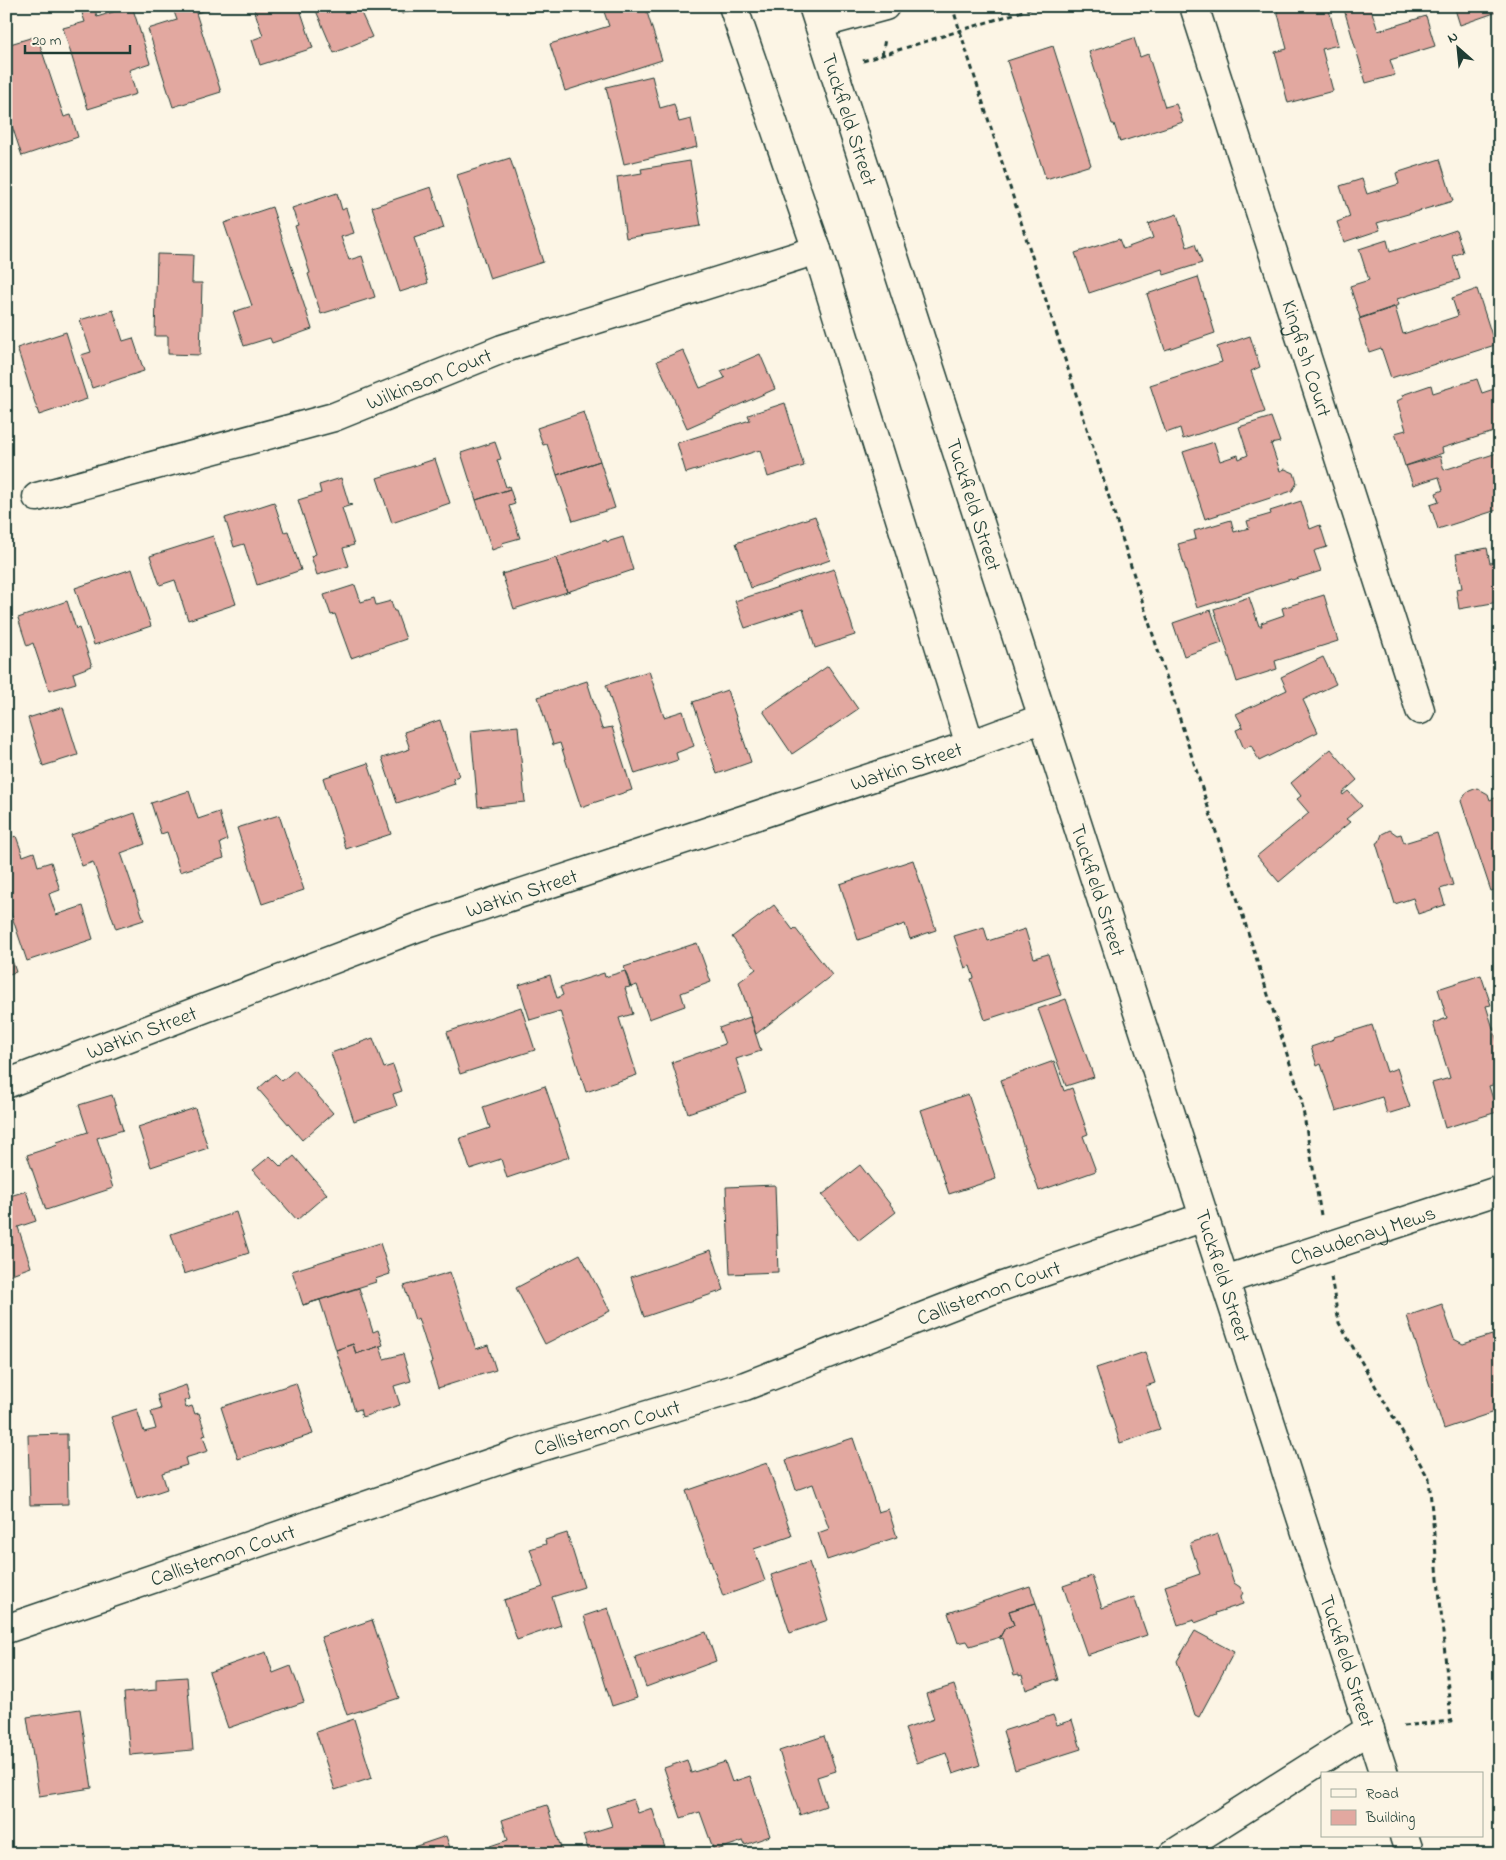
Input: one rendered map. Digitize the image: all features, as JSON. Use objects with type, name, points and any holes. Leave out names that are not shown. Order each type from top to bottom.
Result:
[{"type":"street","points":[[733,6],[817,250],[970,745]]},
{"type":"street","points":[[816,15],[884,6]]},
{"type":"street","name":"Kingfish Court","points":[[1194,6],[1420,710]]},
{"type":"street","name":"Tuckfield Street","points":[[816,15],[1383,1772]]},
{"type":"street","name":"Wilkinson Court","points":[[38,497],[334,417],[502,349],[817,250]]},
{"type":"street","name":"Watkin Street","points":[[6,1084],[418,927],[970,745],[1043,718]]},
{"type":"street","name":"Chaudenay Mews","points":[[1225,1280],[1500,1190]]},
{"type":"street","name":"Callistemon Court","points":[[6,1629],[517,1454],[745,1386],[994,1289],[1204,1217]]},
{"type":"street","points":[[1173,1854],[1370,1729]]},
{"type":"street","points":[[1405,1838],[1410,1854]]},
{"type":"path","points":[[952,6],[1301,1098],[1339,1323],[1430,1479],[1451,1721],[1370,1729]]},
{"type":"path","points":[[834,69],[960,32],[1039,6]]},
{"type":"building","points":[[118,6],[132,6],[150,63],[129,70],[136,94],[88,109],[63,28],[85,22],[82,13],[95,9],[97,17],[119,10]]},
{"type":"building","points":[[172,6],[214,6],[215,8],[196,13],[221,92],[173,107],[148,29],[177,20]]},
{"type":"building","points":[[253,6],[299,6],[313,48],[260,65],[252,40],[263,36]]},
{"type":"building","points":[[314,6],[358,6],[372,37],[334,53]]},
{"type":"building","points":[[398,6],[419,6],[402,14]]},
{"type":"building","points":[[527,6],[549,6],[529,13]]},
{"type":"building","points":[[602,6],[645,6],[662,60],[565,91],[550,44],[609,26]]},
{"type":"building","points":[[1276,6],[1328,6],[1338,45],[1322,49],[1333,91],[1288,103],[1275,52],[1287,49]]},
{"type":"building","points":[[1343,6],[1370,6],[1378,31],[1426,16],[1435,46],[1390,60],[1395,75],[1366,83]]},
{"type":"building","points":[[1454,6],[1500,6],[1500,11],[1460,25]]},
{"type":"building","points":[[7,34],[10,44],[37,36],[64,117],[71,115],[78,137],[22,156],[6,108]]},
{"type":"building","points":[[1134,38],[1140,57],[1148,54],[1165,107],[1176,104],[1183,122],[1120,142],[1114,124],[1112,124],[1089,52]]},
{"type":"building","points":[[1053,46],[1091,165],[1046,179],[1007,61]]},
{"type":"building","points":[[652,76],[660,108],[674,104],[679,122],[691,119],[697,147],[624,164],[606,87]]},
{"type":"building","points":[[510,158],[543,262],[490,279],[457,175]]},
{"type":"building","points":[[1440,159],[1453,201],[1377,223],[1380,230],[1344,242],[1337,222],[1350,217],[1340,186],[1362,179],[1367,194],[1399,184],[1396,173]]},
{"type":"building","points":[[690,161],[701,226],[626,238],[617,177],[642,173],[641,169]]},
{"type":"building","points":[[431,187],[444,228],[414,238],[428,283],[400,292],[372,207]]},
{"type":"building","points":[[337,193],[342,210],[346,208],[354,233],[341,237],[349,260],[362,256],[375,297],[321,314],[308,274],[310,273],[295,226],[298,225],[292,208]]},
{"type":"building","points":[[272,207],[312,329],[272,343],[270,338],[244,346],[233,312],[252,306],[224,223]]},
{"type":"building","points":[[1177,214],[1187,247],[1195,244],[1202,263],[1164,275],[1162,269],[1089,293],[1075,253],[1119,239],[1123,249],[1153,238],[1148,224]]},
{"type":"building","points":[[1456,230],[1463,252],[1453,256],[1460,279],[1397,299],[1399,305],[1360,318],[1350,286],[1369,280],[1359,249],[1387,240],[1390,252]]},
{"type":"building","points":[[157,254],[193,255],[192,283],[202,283],[200,355],[168,354],[168,336],[155,336]]},
{"type":"building","points":[[1198,277],[1215,333],[1165,350],[1147,294]]},
{"type":"building","points":[[1477,289],[1495,345],[1391,378],[1381,348],[1369,352],[1359,319],[1395,307],[1403,334],[1458,316],[1452,298]]},
{"type":"building","points":[[113,310],[123,341],[133,338],[144,371],[92,388],[81,355],[91,352],[80,320]]},
{"type":"building","points":[[66,332],[87,399],[39,415],[17,348]]},
{"type":"building","points":[[1250,336],[1260,367],[1251,371],[1265,412],[1183,439],[1180,428],[1166,433],[1150,385],[1222,362],[1217,347]]},
{"type":"building","points":[[683,350],[700,388],[725,378],[721,371],[760,354],[775,389],[687,428],[657,361]]},
{"type":"building","points":[[1477,379],[1482,393],[1500,387],[1500,430],[1442,448],[1443,453],[1405,466],[1395,433],[1406,430],[1397,401],[1403,398],[1402,395],[1431,385],[1433,393]]},
{"type":"building","points":[[785,403],[804,466],[768,477],[760,450],[686,473],[677,443],[750,420],[748,415]]},
{"type":"building","points":[[584,412],[600,461],[557,475],[547,444],[543,445],[537,428]]},
{"type":"building","points":[[1271,417],[1280,442],[1271,444],[1280,471],[1285,469],[1294,473],[1297,483],[1292,491],[1205,519],[1183,452],[1214,442],[1220,461],[1238,455],[1239,459],[1248,455],[1239,427]]},
{"type":"building","points":[[495,442],[501,459],[497,460],[506,487],[509,486],[510,489],[476,500],[461,453]]},
{"type":"building","points":[[1500,452],[1500,509],[1438,529],[1430,505],[1439,502],[1436,493],[1443,490],[1439,477],[1413,485],[1406,466],[1440,456],[1444,470]]},
{"type":"building","points":[[435,459],[450,503],[392,523],[377,478]]},
{"type":"building","points":[[600,461],[615,508],[573,521],[557,475]]},
{"type":"building","points":[[341,478],[349,504],[352,505],[342,508],[354,545],[343,548],[349,566],[317,575],[311,556],[316,554],[298,500],[321,493],[319,485]]},
{"type":"building","points":[[510,489],[515,504],[509,506],[520,538],[502,543],[503,546],[492,550],[476,500]]},
{"type":"building","points":[[1301,501],[1310,529],[1320,525],[1327,547],[1314,551],[1321,571],[1197,608],[1178,544],[1196,539],[1194,531],[1231,520],[1234,532],[1249,528],[1247,521],[1271,514],[1270,511]]},
{"type":"building","points":[[274,502],[284,532],[288,531],[301,570],[257,585],[244,544],[234,547],[225,518]]},
{"type":"building","points":[[815,516],[830,560],[751,588],[736,543]]},
{"type":"building","points":[[213,536],[236,604],[188,620],[175,580],[160,585],[150,556]]},
{"type":"building","points":[[623,537],[633,570],[567,592],[556,558],[606,540],[607,542]]},
{"type":"building","points":[[1487,548],[1490,563],[1500,562],[1500,593],[1496,594],[1498,602],[1459,609],[1456,589],[1462,588],[1456,554]]},
{"type":"building","points":[[556,558],[567,592],[514,609],[502,574]]},
{"type":"building","points":[[132,569],[151,626],[94,645],[75,588]]},
{"type":"building","points":[[834,569],[855,635],[815,648],[803,609],[745,628],[735,601]]},
{"type":"building","points":[[355,585],[361,602],[374,598],[376,605],[391,601],[406,639],[351,658],[335,614],[331,615],[324,595]]},
{"type":"building","points":[[1324,595],[1338,641],[1275,661],[1277,669],[1237,682],[1214,609],[1249,597],[1259,626],[1262,626],[1261,623],[1284,615],[1282,608]]},
{"type":"building","points":[[67,601],[76,629],[79,628],[92,666],[73,673],[76,683],[49,691],[33,643],[27,646],[18,618]]},
{"type":"building","points":[[1211,610],[1222,643],[1184,656],[1173,623]]},
{"type":"building","points":[[1323,657],[1336,684],[1303,700],[1318,732],[1259,761],[1251,745],[1244,749],[1236,730],[1243,727],[1236,714],[1287,690],[1281,677]]},
{"type":"building","points":[[828,666],[858,709],[792,754],[763,711]]},
{"type":"building","points":[[649,671],[664,717],[683,711],[694,746],[676,753],[678,760],[635,774],[606,685]]},
{"type":"building","points":[[587,681],[602,729],[612,727],[632,790],[581,807],[560,743],[553,745],[538,697]]},
{"type":"building","points":[[727,690],[751,762],[717,774],[693,702]]},
{"type":"building","points":[[63,707],[78,755],[43,766],[28,718]]},
{"type":"building","points":[[440,720],[459,776],[453,778],[455,784],[397,803],[382,758],[410,749],[404,732]]},
{"type":"building","points":[[518,726],[525,802],[478,807],[471,731]]},
{"type":"building","points":[[1331,749],[1357,780],[1342,793],[1343,795],[1348,791],[1362,806],[1346,819],[1350,822],[1279,882],[1257,856],[1309,813],[1297,799],[1301,796],[1291,783]]},
{"type":"building","points":[[368,763],[391,834],[346,849],[323,778]]},
{"type":"building","points":[[1477,788],[1488,794],[1490,800],[1500,796],[1500,888],[1491,891],[1461,801],[1467,792]]},
{"type":"building","points":[[189,791],[198,819],[219,812],[227,840],[220,843],[224,858],[180,872],[167,832],[161,834],[151,803]]},
{"type":"building","points":[[135,813],[145,844],[121,853],[144,920],[116,929],[93,862],[82,866],[71,835]]},
{"type":"building","points":[[279,815],[304,890],[262,904],[237,828]]},
{"type":"building","points":[[1390,830],[1397,835],[1401,834],[1404,843],[1437,833],[1453,885],[1440,889],[1445,905],[1418,914],[1413,898],[1395,904],[1376,843],[1379,842],[1382,834]]},
{"type":"building","points":[[16,836],[23,856],[34,852],[38,866],[51,862],[60,890],[49,894],[56,915],[83,906],[93,939],[27,961],[6,899],[6,839]]},
{"type":"building","points":[[913,860],[936,930],[910,939],[905,924],[858,940],[840,884]]},
{"type":"building","points":[[774,905],[832,975],[756,1034],[739,982],[756,969],[732,937]]},
{"type":"building","points":[[984,927],[988,941],[1025,929],[1034,958],[1048,954],[1061,995],[985,1020],[971,979],[974,978],[970,966],[965,968],[954,936]]},
{"type":"building","points":[[6,942],[16,972],[6,975]]},
{"type":"building","points":[[697,943],[711,982],[681,993],[685,1006],[649,1019],[637,985],[631,987],[624,967]]},
{"type":"building","points":[[625,971],[630,987],[625,988],[633,1014],[619,1018],[637,1075],[586,1092],[560,1011],[530,1020],[519,985],[550,975],[557,998],[563,995],[560,987],[604,973],[605,977]]},
{"type":"building","points":[[1481,975],[1491,1005],[1486,1006],[1500,1050],[1500,1083],[1489,1086],[1497,1112],[1445,1128],[1432,1083],[1450,1078],[1433,1023],[1447,1018],[1438,989]]},
{"type":"building","points":[[1066,999],[1094,1077],[1066,1086],[1038,1009]]},
{"type":"building","points":[[521,1007],[535,1050],[460,1074],[447,1032]]},
{"type":"building","points":[[750,1017],[761,1051],[736,1059],[747,1093],[688,1113],[672,1062],[725,1044],[719,1028]]},
{"type":"building","points":[[1372,1025],[1387,1072],[1397,1068],[1410,1107],[1387,1114],[1382,1097],[1336,1111],[1321,1064],[1317,1066],[1311,1047],[1334,1039],[1334,1037]]},
{"type":"building","points":[[373,1038],[384,1068],[393,1065],[402,1091],[393,1094],[397,1106],[354,1121],[331,1053]]},
{"type":"building","points":[[1054,1061],[1064,1091],[1072,1088],[1088,1134],[1083,1136],[1096,1171],[1039,1191],[1001,1080]]},
{"type":"building","points":[[295,1070],[333,1113],[302,1140],[258,1089],[275,1074],[282,1081]]},
{"type":"building","points":[[545,1086],[569,1157],[507,1178],[501,1159],[470,1169],[460,1138],[490,1128],[483,1107]]},
{"type":"building","points":[[968,1094],[996,1179],[949,1194],[921,1110]]},
{"type":"building","points":[[112,1095],[123,1130],[97,1138],[113,1188],[46,1210],[27,1155],[58,1145],[57,1142],[88,1132],[79,1105]]},
{"type":"building","points":[[195,1108],[208,1148],[151,1167],[138,1127]]},
{"type":"building","points":[[270,1156],[281,1167],[294,1156],[327,1194],[297,1220],[253,1170]]},
{"type":"building","points":[[860,1165],[896,1212],[859,1241],[822,1195]]},
{"type":"building","points":[[775,1185],[778,1272],[730,1274],[726,1187]]},
{"type":"building","points":[[26,1191],[36,1221],[18,1227],[31,1267],[6,1276],[6,1194],[7,1197]]},
{"type":"building","points":[[236,1212],[249,1253],[184,1274],[171,1234]]},
{"type":"building","points":[[380,1243],[390,1274],[375,1279],[376,1282],[303,1305],[292,1271]]},
{"type":"building","points":[[711,1250],[724,1290],[644,1317],[631,1277]]},
{"type":"building","points":[[580,1254],[610,1311],[545,1344],[516,1288]]},
{"type":"building","points":[[1500,1268],[1500,1285],[1495,1269]]},
{"type":"building","points":[[450,1272],[476,1349],[488,1345],[496,1370],[438,1388],[418,1318],[415,1320],[404,1286]]},
{"type":"building","points":[[359,1288],[373,1332],[378,1330],[383,1345],[356,1354],[353,1344],[336,1350],[320,1300],[303,1305]]},
{"type":"building","points":[[1442,1304],[1454,1339],[1463,1344],[1492,1335],[1500,1358],[1500,1410],[1444,1429],[1407,1316]]},
{"type":"building","points":[[353,1344],[356,1354],[380,1346],[384,1359],[403,1354],[411,1381],[394,1386],[400,1405],[362,1417],[360,1409],[355,1411],[336,1350]]},
{"type":"building","points":[[1145,1352],[1155,1383],[1146,1386],[1160,1430],[1120,1443],[1096,1368]]},
{"type":"building","points":[[296,1383],[313,1434],[238,1459],[221,1407]]},
{"type":"building","points":[[186,1385],[190,1399],[184,1401],[186,1408],[192,1406],[195,1414],[199,1413],[206,1435],[203,1436],[208,1451],[185,1458],[187,1465],[162,1473],[167,1489],[137,1499],[111,1417],[137,1409],[144,1432],[156,1429],[151,1412],[161,1409],[157,1395]]},
{"type":"building","points":[[67,1434],[68,1504],[30,1505],[28,1435]]},
{"type":"building","points":[[853,1438],[878,1512],[888,1509],[897,1537],[827,1560],[818,1533],[829,1529],[813,1484],[796,1490],[786,1460]]},
{"type":"building","points":[[767,1463],[792,1536],[754,1549],[765,1581],[723,1596],[686,1491]]},
{"type":"building","points":[[567,1533],[584,1587],[552,1597],[561,1625],[517,1640],[504,1600],[543,1587],[530,1549],[546,1544],[545,1540]]},
{"type":"building","points":[[1218,1534],[1234,1583],[1240,1587],[1243,1593],[1241,1596],[1243,1604],[1215,1613],[1216,1615],[1195,1623],[1194,1620],[1178,1625],[1165,1586],[1200,1574],[1190,1543]]},
{"type":"building","points":[[809,1562],[828,1620],[790,1633],[771,1575]]},
{"type":"building","points":[[1092,1576],[1102,1608],[1134,1597],[1147,1635],[1087,1655],[1063,1586]]},
{"type":"building","points":[[1030,1586],[1036,1603],[1009,1611],[1014,1625],[1005,1628],[1000,1637],[970,1646],[967,1641],[958,1643],[948,1613]]},
{"type":"building","points":[[1036,1603],[1058,1680],[1056,1681],[1056,1679],[1026,1690],[1022,1675],[1014,1675],[1003,1638],[1000,1639],[1000,1637],[1005,1628],[1014,1625],[1009,1611]]},
{"type":"building","points":[[608,1608],[637,1698],[612,1706],[584,1616]]},
{"type":"building","points":[[372,1620],[399,1698],[347,1715],[321,1637]]},
{"type":"building","points":[[1195,1631],[1234,1652],[1199,1717],[1195,1715],[1177,1661]]},
{"type":"building","points":[[706,1632],[716,1661],[646,1687],[635,1657]]},
{"type":"building","points":[[266,1652],[273,1673],[291,1666],[304,1702],[228,1728],[209,1672]]},
{"type":"building","points":[[187,1677],[193,1750],[130,1755],[124,1693],[156,1690],[156,1679]]},
{"type":"building","points":[[954,1685],[980,1765],[953,1774],[946,1753],[917,1763],[905,1729],[934,1719],[926,1694]]},
{"type":"building","points":[[80,1709],[92,1788],[39,1796],[27,1717]]},
{"type":"building","points":[[1053,1715],[1057,1725],[1072,1720],[1081,1749],[1015,1770],[1003,1731]]},
{"type":"building","points":[[354,1719],[372,1778],[335,1790],[316,1732]]},
{"type":"building","points":[[824,1736],[836,1771],[817,1777],[826,1806],[800,1815],[779,1751]]},
{"type":"building","points":[[687,1760],[691,1773],[725,1762],[732,1782],[750,1776],[770,1836],[745,1845],[743,1841],[714,1851],[700,1812],[681,1818],[664,1768]]},
{"type":"building","points":[[633,1799],[638,1813],[652,1808],[667,1854],[590,1854],[583,1835],[612,1826],[606,1808]]},
{"type":"building","points":[[547,1805],[563,1854],[493,1854],[490,1846],[508,1840],[502,1820]]},
{"type":"building","points":[[446,1836],[452,1854],[393,1854]]}]
